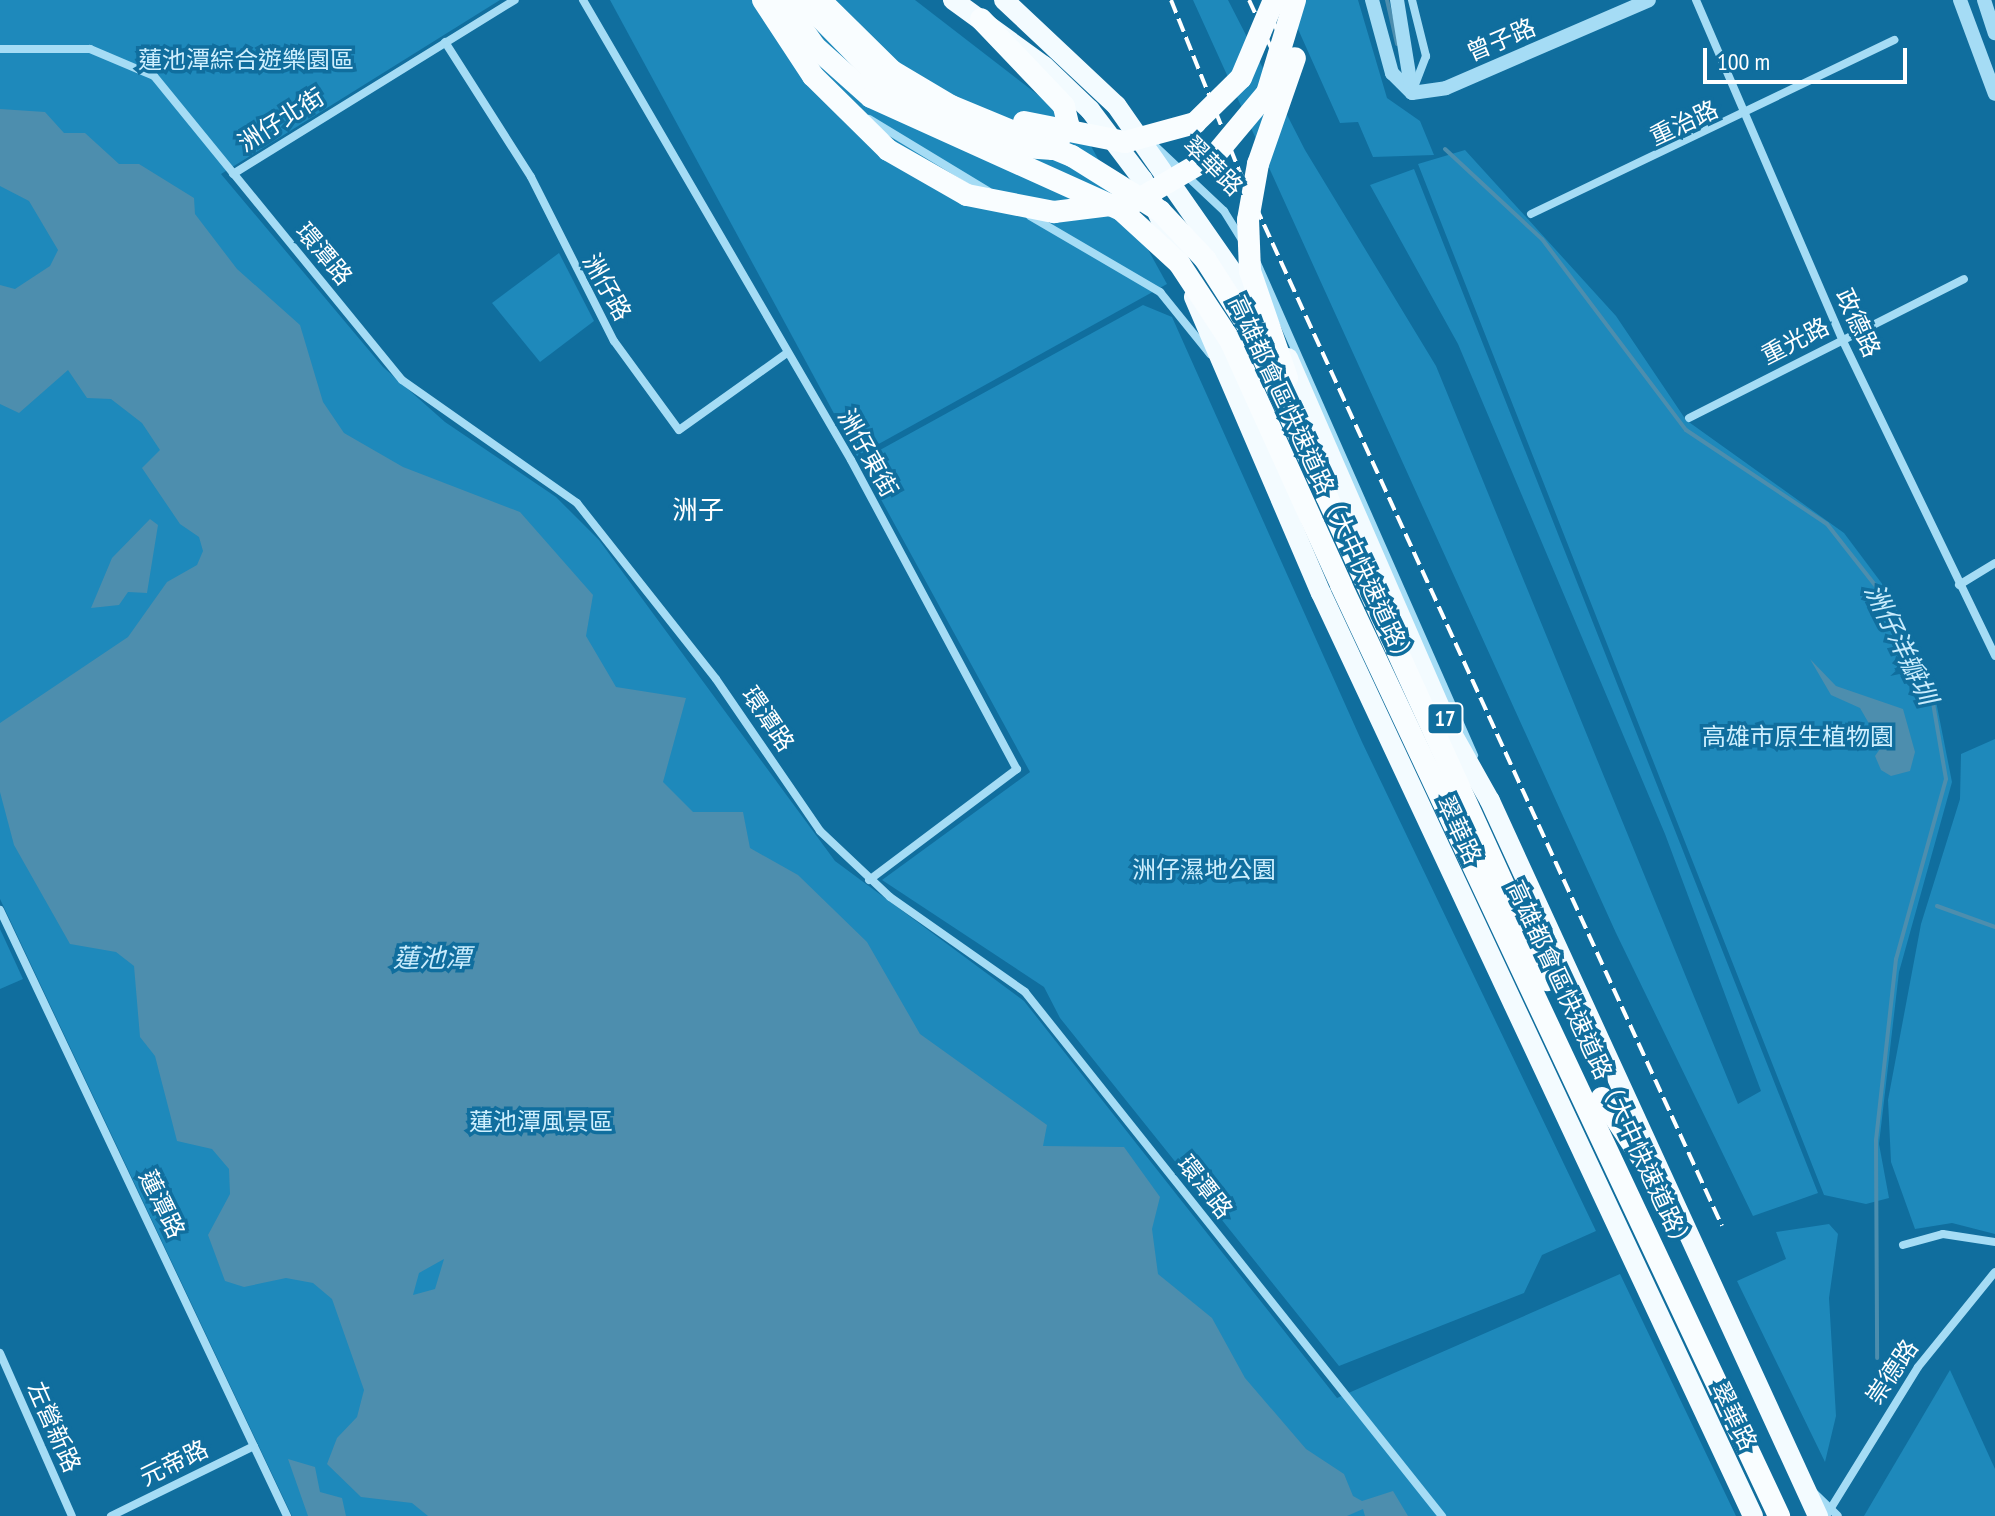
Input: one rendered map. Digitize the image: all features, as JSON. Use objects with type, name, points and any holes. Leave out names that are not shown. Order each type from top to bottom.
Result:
[{"type":"highway","points":[[764,0],[813,76],[888,150],[967,195],[1054,212],[1134,202],[1216,154],[1267,93],[1295,0]]},
{"type":"highway","name":"高雄都會區快速道路（大中快速道路）","points":[[782,0],[815,47],[871,97],[1121,210],[1205,298],[1652,1233],[1779,1516]]},
{"type":"highway","points":[[803,0],[894,93],[1010,146],[1053,149],[1068,115],[981,19]]},
{"type":"highway","name":"高雄都會區快速道路（大中快速道路）","points":[[820,0],[857,43],[920,87],[1084,162],[1160,211],[1205,259],[1250,329],[1587,1069],[1666,1194]]},
{"type":"highway","points":[[920,87],[1049,130],[1152,139],[1195,123],[1227,96],[1254,58],[1274,0]]},
{"type":"highway","points":[[1306,0],[1292,72],[1258,164],[1248,233],[1263,320],[1327,497]]},
{"type":"main road","name":"翠華路","points":[[953,0],[981,19],[1090,110],[1143,180],[1228,379],[1582,1161],[1753,1516]]},
{"type":"main road","name":"翠華路","points":[[1004,0],[1116,105],[1281,342],[1450,730],[1490,801],[1666,1194],[1811,1490],[1824,1509]]},
{"type":"street","name":"洲仔北街","points":[[233,174],[515,0]]},
{"type":"street","name":"洲仔東街","points":[[583,0],[787,353],[1017,769],[869,880]]},
{"type":"street","name":"翠華路","points":[[764,0],[832,94],[1160,292],[1228,379]]},
{"type":"street","points":[[1372,0],[1392,73],[1412,93]]},
{"type":"street","points":[[1397,0],[1412,93]]},
{"type":"street","points":[[1412,0],[1426,56],[1412,93]]},
{"type":"street","name":"曾子路","points":[[1412,93],[1446,88],[1649,0]]},
{"type":"street","name":"政德路","points":[[1696,0],[1842,339],[1995,656]]},
{"type":"street","points":[[1960,0],[1995,94]]},
{"type":"street","points":[[1984,0],[1995,33]]},
{"type":"street","name":"重治路","points":[[1531,214],[1744,117],[1894,40]]},
{"type":"street","name":"洲仔路","points":[[445,42],[531,177],[614,341],[679,430],[787,353]]},
{"type":"street","name":"環潭路","points":[[0,49],[90,49],[133,62],[154,76],[402,380],[596,523],[820,831],[869,880],[1025,992],[1442,1516]]},
{"type":"street","name":"重光路","points":[[1689,418],[1964,279]]},
{"type":"street","points":[[1959,585],[1995,563]]},
{"type":"street","name":"蓮潭路","points":[[0,910],[287,1516]]},
{"type":"street","points":[[1903,1245],[1943,1234],[1995,1242]]},
{"type":"street","name":"崇德路","points":[[1826,1516],[1824,1509],[1932,1348],[1995,1272]]},
{"type":"street","name":"左營新路","points":[[0,1353],[72,1516]]},
{"type":"street","name":"元帝路","points":[[111,1516],[254,1446]]},
{"type":"street","name":"翠華路","points":[[1824,1509],[1838,1516]]},
{"type":"green space","name":"蓮池潭","points":[[0,0],[500,0],[221,174],[383,367],[445,422],[556,497],[599,540],[835,861],[1024,1001],[1337,1398],[1620,1274],[1736,1516],[292,1516],[0,899]]},
{"type":"green space","points":[[610,0],[915,0],[1081,128],[1167,284],[857,456]]},
{"type":"green space","points":[[1193,0],[1228,0],[1305,150],[1436,366],[1738,1104],[1761,1091],[1665,834],[1458,344],[1370,185],[1414,169],[1818,1193],[1753,1216],[1616,933]]},
{"type":"green space","points":[[1285,0],[1358,0],[1387,98],[1420,121],[1434,155],[1373,157],[1358,122],[1340,123]]},
{"type":"green space","name":"高雄市原生植物園","points":[[1465,150],[1616,316],[1686,420],[1844,533],[1889,593],[1933,686],[1952,782],[1899,972],[1879,1144],[1889,1198],[1866,1204],[1824,1195],[1418,164]]},
{"type":"green space","points":[[559,253],[594,321],[540,362],[492,303]]},
{"type":"green space","name":"洲仔濕地公園","points":[[1143,305],[1172,317],[1362,742],[1596,1231],[1542,1255],[1524,1293],[1339,1366],[1060,1018],[1044,987],[882,880],[1030,772],[860,461]]},
{"type":"green space","points":[[1995,739],[1995,1234],[1952,1223],[1915,1229],[1891,1162],[1888,1100],[1921,924],[1960,799],[1961,754]]},
{"type":"green space","points":[[0,929],[23,979],[0,989]]},
{"type":"green space","points":[[1829,1224],[1838,1234],[1829,1298],[1836,1416],[1825,1462],[1737,1281],[1786,1259],[1776,1232]]},
{"type":"green space","points":[[1950,1370],[1995,1469],[1995,1516],[1864,1516]]},
{"type":"water","name":"蓮池潭","points":[[0,109],[45,112],[64,133],[85,133],[119,164],[139,164],[194,198],[195,214],[237,269],[300,325],[323,402],[344,433],[403,467],[520,512],[593,595],[586,636],[616,687],[686,698],[663,782],[693,812],[743,812],[750,848],[798,875],[867,942],[920,1034],[1047,1125],[1043,1146],[1124,1147],[1160,1197],[1152,1229],[1158,1274],[1212,1318],[1245,1378],[1306,1449],[1344,1474],[1353,1496],[1362,1501],[1393,1491],[1408,1516],[1365,1516],[1363,1509],[1347,1516],[428,1516],[412,1503],[361,1497],[327,1464],[337,1438],[357,1417],[364,1390],[332,1299],[313,1283],[286,1278],[244,1287],[225,1281],[208,1235],[230,1194],[229,1169],[212,1149],[177,1141],[155,1056],[140,1037],[134,966],[116,952],[70,944],[14,845],[0,792],[0,723],[128,637],[167,582],[197,565],[203,551],[199,537],[180,524],[142,468],[160,450],[142,423],[111,399],[87,398],[68,370],[19,413],[0,404],[0,285],[15,289],[50,266],[58,250],[29,201],[0,186]],"holes":[[[444,1259],[435,1289],[413,1295],[419,1273]]]},
{"type":"water","points":[[150,519],[158,525],[147,593],[128,592],[119,605],[91,608],[112,558]]},
{"type":"water","points":[[1810,659],[1836,686],[1903,709],[1915,752],[1910,771],[1891,776],[1881,770],[1875,756],[1882,746],[1860,708],[1831,695]]},
{"type":"water","points":[[288,1459],[315,1467],[320,1492],[342,1498],[346,1516],[308,1516]]},
{"type":"waterway","name":"洲仔洋瓣圳","points":[[1387,0],[1397,44]]},
{"type":"waterway","name":"洲仔洋瓣圳","points":[[1445,149],[1542,239],[1686,430],[1827,524],[1882,594],[1933,703],[1946,779],[1896,959],[1876,1140],[1877,1358]]},
{"type":"waterway","points":[[1937,906],[1995,927]]},
{"type":"railway","points":[[1171,0],[1239,170],[1722,1226]]},
{"type":"railway","points":[[1249,0],[1279,65]]},
{"type":"railway","points":[[1264,0],[1289,58]]},
{"type":"district","name":"洲子","points":[[698,510]]},
{"type":"park label","name":"蓮池潭綜合遊樂園區","points":[[246,60]]},
{"type":"park label","name":"蓮池潭風景區","points":[[541,1122]]}]
